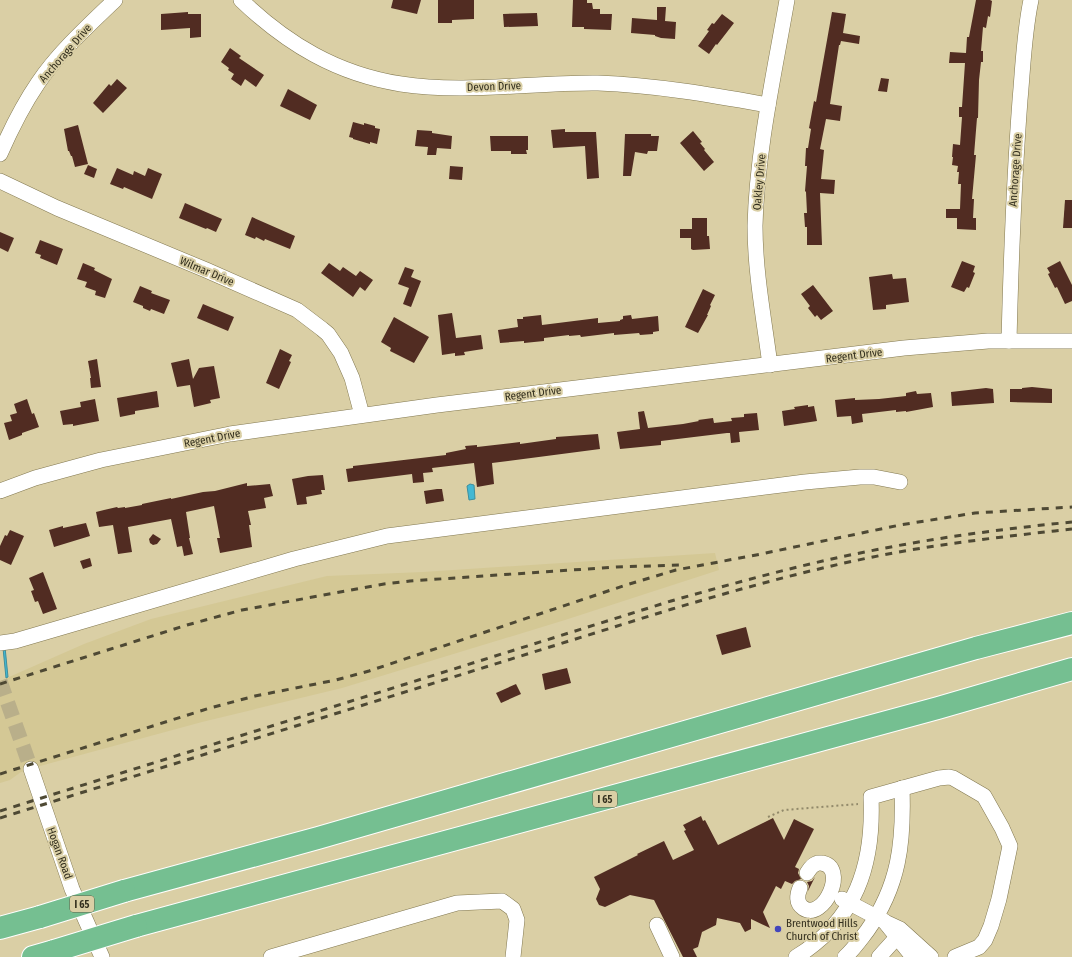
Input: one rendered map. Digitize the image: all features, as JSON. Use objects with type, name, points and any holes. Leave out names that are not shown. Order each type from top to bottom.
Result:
[{"type":"highway","name":"I 65","points":[[0,928],[124,891],[318,838],[963,652],[1034,632],[1072,624]]},
{"type":"highway","name":"I 65","points":[[33,957],[136,926],[938,708],[1072,669]]},
{"type":"street","name":"Anchorage Drive","points":[[0,154],[26,101],[48,69],[81,32],[115,0]]},
{"type":"street","name":"Devon Drive","points":[[241,0],[274,29],[304,50],[349,70],[409,85],[456,87],[580,83],[636,85],[672,89],[768,105]]},
{"type":"street","name":"Oakley Drive","points":[[770,365],[755,241],[758,184],[768,105],[787,0]]},
{"type":"street","name":"Anchorage Drive","points":[[1009,341],[1012,217],[1025,40],[1031,0]]},
{"type":"street","name":"Wilmar Drive","points":[[0,181],[57,208],[281,302],[313,320],[328,334],[341,353],[352,378],[362,415]]},
{"type":"street","name":"Regent Drive","points":[[0,490],[35,478],[106,459],[230,434],[362,415],[904,348],[1009,341],[1072,342]]},
{"type":"street","points":[[0,643],[9,642],[80,622],[294,559],[387,536],[812,482],[874,477],[900,482]]},
{"type":"street","name":"Hogan Road","points":[[31,770],[72,889],[102,957]]},
{"type":"street","points":[[796,957],[821,938],[844,913],[856,893],[866,863],[869,847],[872,822],[870,797],[949,777],[982,794],[986,798],[1010,846],[999,899],[985,940],[979,947],[955,957]]},
{"type":"street","points":[[845,957],[864,935],[881,920],[900,851],[902,830],[902,788]]},
{"type":"street","points":[[800,888],[797,896],[798,900],[802,907],[810,910],[816,909],[820,906],[831,893],[834,881],[830,868],[822,863],[817,863],[812,865],[807,873]]},
{"type":"street","points":[[831,893],[900,929],[931,957]]},
{"type":"street","points":[[271,957],[457,903],[502,901],[513,908],[517,920],[514,957]]},
{"type":"street","points":[[881,920],[913,957]]},
{"type":"street","points":[[657,925],[672,957]]},
{"type":"street","points":[[879,957],[897,937]]},
{"type":"path","points":[[768,817],[784,810],[871,803]]},
{"type":"shaded area","points":[[715,553],[719,570],[565,620],[342,688],[202,722],[40,766],[21,772],[10,780],[0,783],[0,681],[84,644],[151,619],[327,576],[423,572]]},
{"type":"water","points":[[470,484],[474,485],[475,499],[469,500],[467,486]]},
{"type":"water","points":[[5,647],[8,677],[6,678],[3,648]]},
{"type":"building","points":[[393,0],[421,0],[417,14],[391,8]]},
{"type":"building","points":[[438,0],[474,0],[474,19],[452,20],[452,23],[438,23]]},
{"type":"building","points":[[573,0],[587,0],[587,3],[592,3],[593,9],[600,9],[600,14],[612,14],[611,30],[572,27]]},
{"type":"building","points":[[976,0],[992,1],[990,17],[988,16],[986,28],[983,27],[981,51],[983,51],[983,62],[981,62],[979,80],[978,118],[974,155],[976,155],[972,199],[974,199],[973,218],[976,218],[976,230],[957,229],[957,218],[946,218],[946,209],[960,209],[961,184],[958,184],[958,166],[952,165],[952,157],[953,144],[960,145],[962,117],[959,117],[959,107],[962,107],[965,63],[949,63],[950,52],[966,53],[967,37],[969,37]]},
{"type":"building","points":[[657,7],[666,7],[665,21],[676,22],[675,39],[661,38],[655,35],[631,33],[632,18],[657,20]]},
{"type":"building","points":[[188,12],[188,14],[201,14],[201,37],[190,38],[190,28],[161,30],[161,14]]},
{"type":"building","points":[[832,12],[846,14],[843,33],[860,36],[859,44],[841,41],[839,45],[830,104],[842,106],[840,121],[826,119],[820,149],[824,150],[821,179],[835,180],[834,194],[820,193],[822,245],[807,245],[807,227],[805,227],[804,213],[807,213],[805,191],[807,166],[805,166],[806,148],[808,148],[811,129],[809,128],[814,101],[816,102]]},
{"type":"building","points":[[537,13],[538,26],[504,27],[503,14]]},
{"type":"building","points":[[722,14],[734,23],[709,54],[698,46],[709,31],[707,30],[712,23],[714,24]]},
{"type":"building","points":[[230,48],[241,56],[239,58],[264,75],[256,87],[245,79],[241,86],[231,79],[234,74],[221,62]]},
{"type":"building","points":[[881,78],[889,79],[887,92],[878,91]]},
{"type":"building","points":[[117,79],[127,88],[103,113],[93,103],[109,84],[111,86]]},
{"type":"building","points":[[288,89],[317,105],[310,120],[280,106]]},
{"type":"building","points":[[353,122],[364,125],[364,123],[380,129],[377,144],[370,142],[370,144],[349,137]]},
{"type":"building","points":[[78,125],[88,164],[75,167],[72,156],[68,151],[64,129]]},
{"type":"building","points":[[565,129],[565,132],[596,132],[599,178],[587,179],[585,146],[553,148],[551,130]]},
{"type":"building","points":[[417,130],[432,131],[432,133],[452,136],[451,149],[437,148],[436,155],[427,155],[428,147],[415,146]]},
{"type":"building","points":[[693,131],[702,142],[700,143],[705,149],[704,150],[714,162],[704,171],[680,143]]},
{"type":"building","points":[[625,134],[651,134],[651,136],[659,136],[657,151],[648,151],[647,154],[635,152],[631,176],[623,176]]},
{"type":"building","points":[[490,136],[528,136],[528,150],[526,150],[527,154],[511,154],[511,151],[491,151]]},
{"type":"building","points":[[88,165],[97,169],[94,178],[84,174]]},
{"type":"building","points":[[450,166],[463,167],[462,180],[449,179]]},
{"type":"building","points":[[117,168],[133,175],[134,171],[145,176],[148,168],[162,174],[152,199],[124,187],[123,189],[110,184]]},
{"type":"building","points":[[1065,200],[1072,200],[1072,228],[1063,228]]},
{"type":"building","points":[[185,203],[222,219],[216,232],[179,218]]},
{"type":"building","points":[[252,217],[295,236],[290,249],[265,239],[264,241],[256,237],[255,239],[245,235]]},
{"type":"building","points":[[692,218],[707,218],[707,236],[709,236],[710,249],[693,250],[691,249],[691,238],[680,238],[680,229],[692,229]]},
{"type":"building","points":[[0,232],[14,238],[8,252],[0,248]]},
{"type":"building","points":[[40,240],[63,249],[57,265],[40,258],[41,255],[35,253]]},
{"type":"building","points":[[962,261],[975,266],[973,272],[975,273],[969,288],[967,287],[964,292],[951,287]]},
{"type":"building","points":[[1060,261],[1072,285],[1072,301],[1065,304],[1057,287],[1055,288],[1048,274],[1050,273],[1047,268]]},
{"type":"building","points":[[83,263],[95,268],[94,270],[112,279],[105,298],[95,295],[96,291],[85,287],[87,282],[77,279]]},
{"type":"building","points":[[329,263],[340,271],[343,267],[356,276],[360,271],[373,280],[365,291],[360,287],[353,297],[321,273]]},
{"type":"building","points":[[405,267],[414,270],[411,277],[421,281],[411,307],[403,304],[409,288],[398,284]]},
{"type":"building","points":[[892,274],[893,279],[906,278],[909,302],[886,305],[886,309],[873,310],[869,277]]},
{"type":"building","points":[[813,285],[833,311],[821,320],[817,315],[815,317],[808,308],[810,306],[801,294]]},
{"type":"building","points":[[140,286],[152,291],[151,293],[170,300],[164,314],[151,309],[150,311],[133,302]]},
{"type":"building","points":[[703,289],[715,295],[710,305],[708,315],[698,333],[685,327]]},
{"type":"building","points":[[203,304],[234,317],[228,331],[197,318]]},
{"type":"building","points":[[452,313],[456,338],[481,335],[483,349],[464,352],[465,355],[455,356],[455,353],[442,355],[438,315]]},
{"type":"building","points":[[541,315],[542,325],[598,318],[598,323],[620,321],[623,319],[623,316],[631,315],[632,319],[658,316],[659,331],[653,332],[653,334],[640,335],[639,333],[614,335],[614,333],[581,337],[580,335],[569,335],[544,338],[544,341],[500,343],[498,330],[518,327],[517,319]]},
{"type":"building","points":[[394,317],[429,337],[414,363],[390,351],[391,348],[381,342]]},
{"type":"building","points":[[280,349],[292,355],[289,361],[291,362],[279,389],[266,383]]},
{"type":"building","points":[[97,359],[101,387],[91,388],[88,361]]},
{"type":"building","points":[[189,359],[193,379],[199,368],[214,366],[220,398],[210,400],[211,403],[194,407],[190,385],[177,387],[171,363]]},
{"type":"building","points":[[1032,387],[1052,389],[1052,403],[1010,402],[1010,389]]},
{"type":"building","points":[[986,388],[993,389],[994,403],[952,406],[951,392]]},
{"type":"building","points":[[157,391],[159,407],[135,411],[135,414],[120,417],[117,398]]},
{"type":"building","points":[[916,391],[917,394],[931,393],[933,407],[906,412],[896,412],[896,410],[862,414],[863,422],[852,424],[851,416],[837,417],[835,400],[855,398],[855,400],[879,399],[906,396],[906,393]]},
{"type":"building","points":[[27,399],[32,414],[34,413],[39,427],[22,433],[22,435],[9,440],[4,423],[12,421],[10,415],[17,413],[14,404]]},
{"type":"building","points":[[95,399],[99,421],[73,426],[73,424],[63,425],[60,411],[81,407],[80,402]]},
{"type":"building","points":[[808,405],[808,407],[814,406],[817,421],[784,426],[782,411]]},
{"type":"building","points":[[644,411],[648,428],[683,424],[713,418],[714,423],[732,421],[731,418],[744,417],[744,414],[757,413],[759,430],[739,432],[740,442],[731,443],[730,433],[727,433],[661,441],[661,445],[620,449],[617,432],[640,429],[638,412]]},
{"type":"building","points":[[598,434],[600,449],[492,463],[494,484],[477,487],[474,463],[432,468],[433,472],[423,473],[424,482],[413,483],[412,474],[348,482],[346,469],[353,468],[353,466],[446,455],[446,453],[466,449],[465,446],[477,445],[477,447],[520,442],[520,444],[556,439],[556,437]]},
{"type":"building","points":[[323,475],[325,490],[321,490],[322,494],[306,497],[307,504],[297,505],[292,479]]},
{"type":"building","points":[[247,483],[247,486],[270,484],[273,496],[264,498],[266,508],[248,511],[251,525],[249,525],[252,547],[220,553],[217,538],[220,538],[214,506],[186,512],[189,538],[193,554],[184,556],[182,546],[177,547],[171,519],[128,527],[132,552],[118,554],[113,525],[99,527],[96,512],[117,507],[125,508],[171,498],[215,491]]},
{"type":"building","points":[[442,489],[444,501],[426,504],[424,491]]},
{"type":"building","points":[[86,523],[90,536],[54,547],[49,530],[63,526],[63,528]]},
{"type":"building","points":[[10,530],[24,536],[11,565],[0,560],[0,546],[5,535],[7,536]]},
{"type":"building","points":[[153,534],[161,539],[157,544],[153,545],[150,543],[149,539]]},
{"type":"building","points":[[90,558],[92,566],[83,569],[80,561]]},
{"type":"building","points":[[43,572],[57,609],[43,614],[38,601],[35,602],[31,591],[34,590],[29,578]]},
{"type":"building","points":[[746,627],[751,647],[722,655],[716,635]]},
{"type":"building","points":[[567,668],[571,683],[545,690],[542,674]]},
{"type":"building","points":[[516,684],[521,694],[501,703],[496,693]]},
{"type":"building","points":[[701,816],[703,821],[705,820],[718,845],[773,818],[784,840],[794,819],[814,829],[795,867],[799,869],[798,873],[801,879],[792,884],[785,881],[781,889],[776,886],[763,912],[770,928],[751,919],[751,929],[745,932],[740,923],[717,918],[716,925],[702,932],[698,947],[693,949],[697,957],[683,957],[654,900],[630,895],[605,907],[599,905],[596,899],[600,889],[594,877],[664,841],[673,860],[694,850],[684,831],[686,830],[683,825]]},
{"type":"building","points":[[815,877],[808,891],[809,886],[807,882],[812,881]]},
{"type":"tunnel","points":[[0,681],[31,769]]},
{"type":"railway","points":[[0,774],[210,708],[255,696],[336,680],[369,671],[626,585],[676,570],[900,525],[975,513],[1072,507]]},
{"type":"railway","points":[[0,811],[671,601],[743,581],[840,557],[916,542],[968,534],[1072,522]]},
{"type":"railway","points":[[0,818],[672,609],[760,584],[850,562],[910,550],[1072,529]]},
{"type":"railway","points":[[0,684],[187,625],[242,610],[384,584],[616,567],[682,565]]},
{"type":"place","name":"Brentwood Hills Church of Christ","points":[[778,929]]}]
